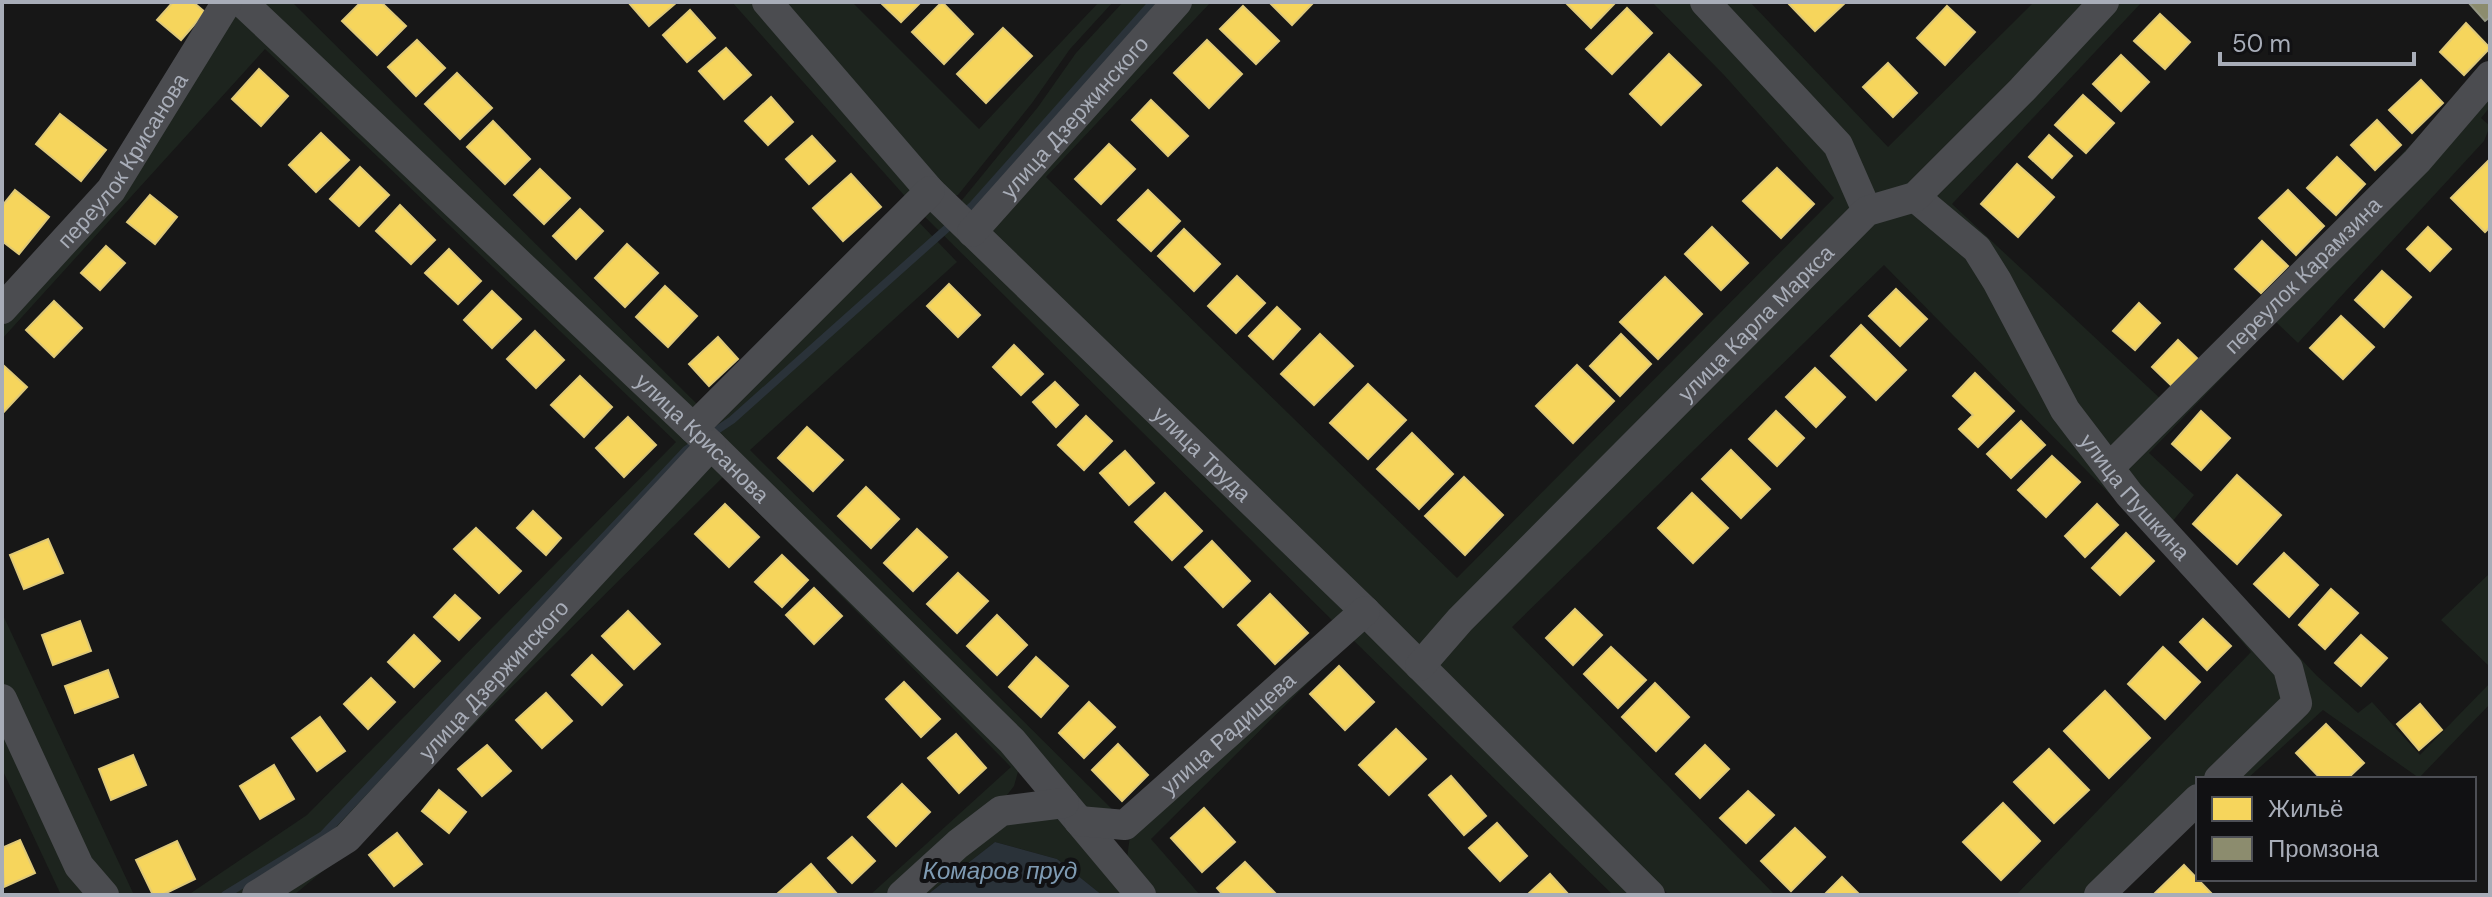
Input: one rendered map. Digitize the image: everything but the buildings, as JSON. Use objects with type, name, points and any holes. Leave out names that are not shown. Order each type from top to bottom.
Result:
[{"type":"street","name":"переулок Крисанова","points":[[2,309],[111,190],[227,2]]},
{"type":"street","name":"улица Крисанова","points":[[242,2],[702,436],[1001,730],[1141,895]]},
{"type":"street","name":"улица Труда","points":[[767,2],[930,191],[1365,611],[1650,895]]},
{"type":"street","name":"улица Дзержинского","points":[[972,232],[1177,2]]},
{"type":"street","points":[[1705,2],[1838,145],[1867,211]]},
{"type":"street","name":"улица Карла Маркса","points":[[1420,666],[1460,620],[1867,211],[1915,197],[2104,2]]},
{"type":"street","name":"переулок Карамзина","points":[[2110,467],[2417,161],[2490,76]]},
{"type":"street","name":"улица Дзержинского","points":[[257,895],[347,838],[702,436],[930,191]]},
{"type":"street","name":"улица Пушкина","points":[[1915,197],[1977,249],[2065,410],[2129,494],[2288,668],[2297,703],[2221,777]]},
{"type":"street","name":"улица Радищева","points":[[1125,825],[1365,611]]},
{"type":"street","points":[[2,699],[79,866],[104,895]]},
{"type":"street","points":[[902,895],[958,844],[1001,811],[1018,787],[1027,759]]},
{"type":"street","points":[[2099,895],[2196,801]]},
{"type":"street","points":[[1001,811],[1071,812],[1125,825],[1116,866]]},
{"type":"shaded area","points":[[252,2],[292,2],[699,406],[692,420]]},
{"type":"shaded area","points":[[732,2],[754,2],[917,192],[911,203]]},
{"type":"shaded area","points":[[778,2],[852,2],[979,129],[1099,2],[1113,2],[1070,49],[1032,103],[958,195],[950,197]]},
{"type":"shaded area","points":[[1123,2],[1171,2],[981,214],[960,207],[962,200],[1038,107],[1076,53]]},
{"type":"shaded area","points":[[1183,2],[1211,2],[1046,177],[1457,578],[1834,198],[1724,75],[1652,2],[1698,2],[1833,149],[1855,212],[1419,648],[987,232]]},
{"type":"shaded area","points":[[1712,2],[1750,2],[1888,147],[2034,2],[2099,2],[1911,188],[1879,198]]},
{"type":"shaded area","points":[[2110,2],[2142,2],[1952,204],[2164,402],[2490,62],[2490,70],[2110,458],[1923,197]]},
{"type":"shaded area","points":[[236,6],[703,445],[344,836],[249,895],[188,895],[307,815],[676,442],[265,49],[2,339],[2,317]]},
{"type":"shaded area","points":[[2490,84],[2490,107],[2481,118],[2490,126],[2484,141],[2298,343],[2276,322],[2149,453],[2194,495],[2172,522],[2317,676],[2358,713],[2372,702],[2420,755],[2490,683],[2490,704],[2420,777],[2323,710],[2249,777],[2231,777],[2302,700],[2132,490],[2124,458]]},
{"type":"shaded area","points":[[1915,206],[1969,251],[2054,407],[2270,655],[2289,703],[2212,777],[2196,777],[2196,793],[2090,895],[2016,895],[2251,652],[2161,546],[1884,265],[1512,627],[1775,895],[1669,895],[1438,663],[1869,221]]},
{"type":"shaded area","points":[[931,207],[1345,610],[1338,626],[920,212]]},
{"type":"shaded area","points":[[914,217],[957,262],[750,450],[1122,819],[1081,815],[702,429]]},
{"type":"shaded area","points":[[713,454],[1021,761],[1014,786],[998,807],[896,895],[870,895],[1011,767],[723,477],[347,851],[294,895],[266,895],[349,841]]},
{"type":"shaded area","points":[[2490,573],[2490,667],[2441,620]]},
{"type":"shaded area","points":[[2,613],[134,895],[114,895],[87,863],[2,682]]},
{"type":"shaded area","points":[[1363,630],[1632,895],[1613,895],[1346,633]]},
{"type":"shaded area","points":[[1345,646],[1151,839],[1200,895],[1150,895],[1126,865],[1131,829]]},
{"type":"shaded area","points":[[2,720],[93,895],[61,895],[2,769]]},
{"type":"shaded area","points":[[1058,813],[1131,895],[1102,895],[1057,859],[995,842],[927,895],[909,895],[1005,818]]},
{"type":"water","name":"Комаров пруд","points":[[995,842],[1057,859],[1102,895],[927,895]]},
{"type":"waterway","points":[[708,436],[732,420],[973,205],[1153,2]]},
{"type":"waterway","points":[[225,895],[323,835],[686,450],[696,443]]}]
